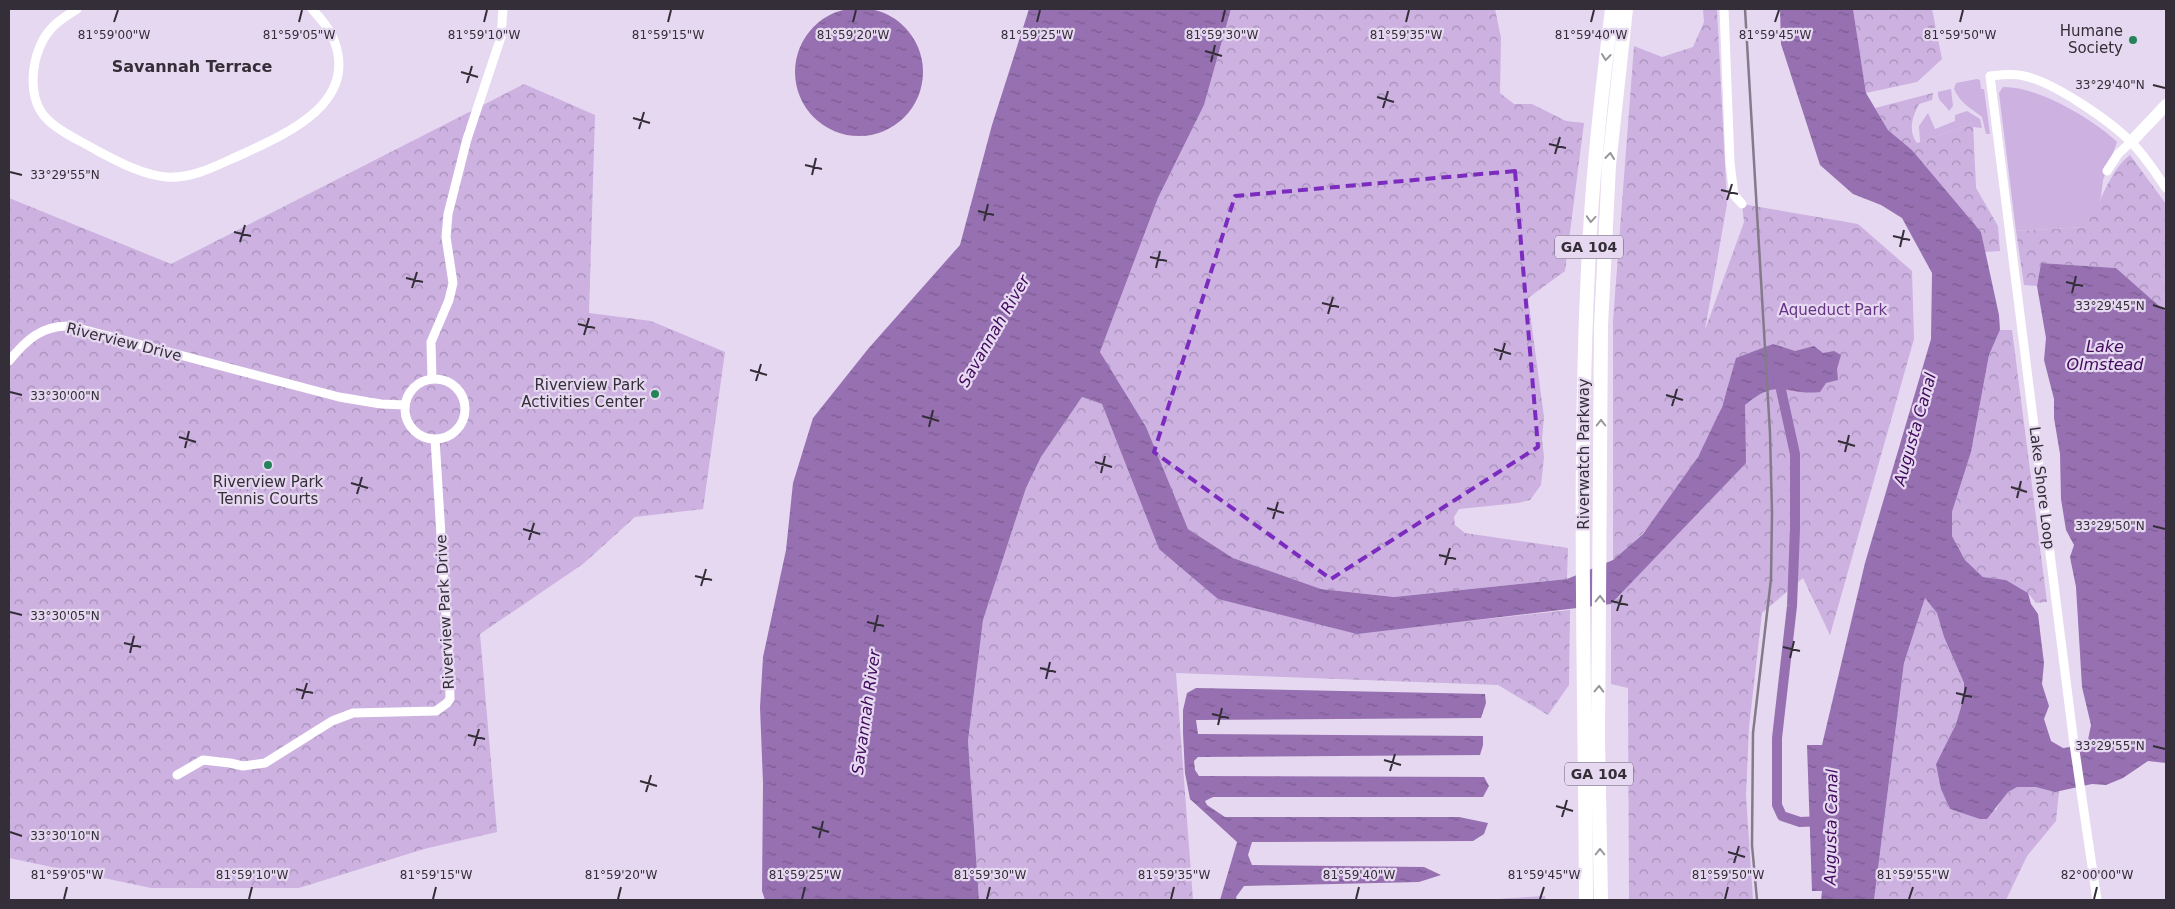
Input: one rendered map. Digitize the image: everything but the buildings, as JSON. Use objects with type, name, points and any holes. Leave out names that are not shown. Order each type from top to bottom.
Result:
[{"type":"main road","name":"Riverwatch Parkway","points":[[1586,900],[1583,485],[1585,353],[1590,231],[1612,9]]},
{"type":"main road","name":"Riverwatch Parkway","points":[[1601,900],[1599,648],[1601,326],[1609,165],[1626,9]]},
{"type":"street","points":[[77,9],[56,24],[40,46],[33,83],[39,108],[49,121],[115,160],[150,174],[177,177],[209,169],[273,140],[308,119],[322,106],[333,90],[337,78],[339,60],[332,34],[312,9]]},
{"type":"street","points":[[432,379],[431,342],[449,300],[453,283],[446,237],[448,214],[467,139],[501,38],[503,9]]},
{"type":"street","points":[[1724,9],[1730,164],[1734,195],[1742,204]]},
{"type":"street","name":"Lake Shore Loop","points":[[2097,900],[2074,744],[1990,76],[2017,74],[2050,86],[2096,115],[2131,142]]},
{"type":"street","points":[[2107,171],[2118,154],[2166,105]]},
{"type":"street","points":[[2131,142],[2147,160],[2166,188]]},
{"type":"street","name":"Riverview Drive","points":[[9,361],[21,345],[35,334],[52,327],[70,326],[339,398],[381,404],[405,405]]},
{"type":"street","points":[[432,379],[442,379],[459,389],[466,408],[460,426],[444,438],[425,437],[413,428],[406,415],[405,405],[408,395],[422,381],[432,379]]},
{"type":"street","name":"Riverview Park Drive","points":[[177,775],[203,760],[243,766],[265,763],[332,721],[353,713],[436,711],[447,703],[450,699],[449,663],[435,439]]},
{"type":"highlighted area","points":[[1515,171],[1538,447],[1331,579],[1154,452],[1235,196]]},
{"type":"green space","points":[[1231,9],[1495,9],[1501,38],[1500,93],[1514,104],[1532,104],[1566,121],[1584,123],[1565,271],[1528,298],[1544,417],[1542,439],[1544,457],[1541,485],[1530,500],[1459,509],[1454,517],[1455,525],[1465,533],[1568,548],[1567,579],[1394,597],[1321,589],[1233,558],[1188,529],[1166,480],[1100,352],[1158,198],[1204,105]]},
{"type":"green space","name":"Aqueduct Park","points":[[1703,9],[1717,9],[1727,204],[1705,330],[1744,222],[1742,204],[1858,224],[1912,271],[1914,339],[1830,635],[1803,578],[1762,613],[1749,727],[1746,796],[1753,900],[1629,900],[1628,688],[1611,684],[1611,604],[1745,463],[1745,405],[1726,393],[1721,410],[1703,448],[1667,505],[1642,534],[1613,560],[1613,321],[1634,46],[1662,57],[1693,47],[1704,22]]},
{"type":"green space","points":[[1853,9],[1932,9],[1942,59],[1917,82],[1866,93]]},
{"type":"green space","points":[[1980,80],[1981,89],[1984,89],[1990,134],[1986,134],[1982,117],[1963,102],[1954,89],[1956,83]]},
{"type":"green space","points":[[524,84],[595,115],[589,313],[651,321],[725,352],[703,509],[635,517],[583,564],[480,634],[497,832],[424,849],[299,888],[151,888],[9,858],[9,198],[171,264]]},
{"type":"green space","points":[[2003,87],[2017,88],[2048,98],[2079,114],[2117,142],[2103,180],[2096,213],[2085,227],[2016,231],[1999,93]]},
{"type":"green space","points":[[1951,89],[1953,106],[1949,111],[1940,100],[1938,92]]},
{"type":"green space","points":[[1933,93],[1932,100],[1919,104],[1914,114],[1912,129],[1914,138],[1917,143],[1973,123],[1976,188],[1998,226],[2000,251],[1985,252],[1981,232],[1912,150],[1888,130],[1875,108]]},
{"type":"green space","points":[[1967,111],[1980,119],[1982,128],[1973,127],[1973,123],[1920,142],[1919,126],[1928,113],[1935,129],[1955,121],[1955,115]]},
{"type":"green space","points":[[2130,155],[2166,204],[2166,312],[2116,268],[2041,263],[2037,286],[2024,285],[2016,231],[2085,227],[2110,180],[2122,162]]},
{"type":"green space","points":[[2000,330],[2012,330],[2047,602],[2036,603],[2028,593],[2006,580],[1983,577],[1965,560],[1952,536],[1952,512],[1971,452],[1989,355]]},
{"type":"green space","points":[[1082,397],[1102,404],[1159,549],[1357,633],[1570,610],[1569,685],[1548,715],[1498,685],[1176,673],[1193,900],[979,900],[968,741],[983,620],[1026,488],[1041,457]]},
{"type":"green space","points":[[1925,598],[1937,612],[1944,637],[1964,683],[1965,697],[1956,724],[1936,764],[1950,809],[1965,813],[1996,810],[2007,792],[2018,786],[2032,786],[2059,791],[2056,821],[2027,856],[2006,900],[1874,900],[1904,663]]},
{"type":"green space","points":[[1545,896],[1546,900],[1497,900],[1498,899]]},
{"type":"water","points":[[859,8],[883,13],[904,27],[918,48],[923,72],[918,96],[904,117],[883,131],[859,136],[835,131],[814,117],[800,96],[795,72],[800,48],[814,27],[835,13]]},
{"type":"water","name":"Savannah River","points":[[1029,9],[1231,9],[1204,105],[1158,198],[1100,352],[1146,427],[1188,529],[1233,558],[1321,589],[1394,597],[1567,579],[1613,560],[1643,534],[1698,457],[1722,407],[1736,358],[1773,344],[1795,351],[1814,346],[1823,353],[1834,351],[1841,355],[1837,369],[1838,380],[1826,383],[1820,392],[1808,393],[1782,389],[1766,391],[1745,405],[1746,463],[1611,604],[1357,634],[1218,599],[1159,549],[1102,404],[1082,397],[1041,457],[1026,488],[983,620],[968,741],[979,900],[765,900],[762,891],[763,783],[760,707],[763,657],[786,550],[793,483],[813,418],[868,349],[960,245],[992,125]]},
{"type":"water","points":[[1780,9],[1853,9],[1866,93],[1888,130],[1912,150],[1981,232],[1999,315],[2000,330],[1989,355],[1971,452],[1952,512],[1952,536],[1965,560],[1983,577],[2006,580],[2028,593],[2031,604],[2038,614],[2044,663],[2042,684],[2049,706],[2044,719],[2051,741],[2063,748],[2087,745],[2091,725],[2082,687],[2076,587],[2070,557],[2074,545],[2066,530],[2061,499],[2060,454],[2054,418],[2054,399],[2044,360],[2046,338],[2037,286],[2041,263],[2116,268],[2166,312],[2166,763],[2148,761],[2123,778],[2106,785],[2092,784],[2055,792],[2036,787],[2017,787],[2008,792],[1987,819],[1980,819],[1950,809],[1941,789],[1936,764],[1956,724],[1964,697],[1964,683],[1944,637],[1937,613],[1925,598],[1904,663],[1874,900],[1821,900],[1822,891],[1812,891],[1807,745],[1822,745],[1865,563],[1931,339],[1932,273],[1902,218],[1881,205],[1853,194],[1820,165],[1781,44]]},
{"type":"water","points":[[1196,688],[1485,694],[1486,703],[1481,718],[1196,720],[1198,734],[1483,736],[1480,755],[1198,757],[1194,761],[1195,770],[1199,776],[1484,777],[1489,786],[1483,797],[1213,797],[1205,801],[1207,805],[1225,817],[1459,817],[1488,823],[1484,834],[1473,841],[1252,842],[1248,855],[1252,865],[1424,867],[1441,875],[1419,882],[1244,886],[1236,897],[1237,900],[1220,900],[1237,842],[1190,799],[1185,773],[1183,710],[1187,693]]},
{"type":"waterway","name":"Augusta Canal","points":[[1778,376],[1795,454],[1795,529],[1792,606],[1777,738],[1777,805],[1782,816],[1800,822],[1823,821]]},
{"type":"railway","points":[[1745,9],[1770,433],[1772,513],[1771,579],[1753,733],[1752,845],[1757,900]]},
{"type":"place","name":"Humane Society","points":[[2133,40]]},
{"type":"place","name":"Riverview Park Activities Center","points":[[655,394]]},
{"type":"place","name":"Riverview Park Tennis Courts","points":[[268,465]]},
{"type":"district","name":"Savannah Terrace","points":[[192,66]]},
{"type":"water label","name":"Lake Olmstead","points":[[2105,355]]}]
